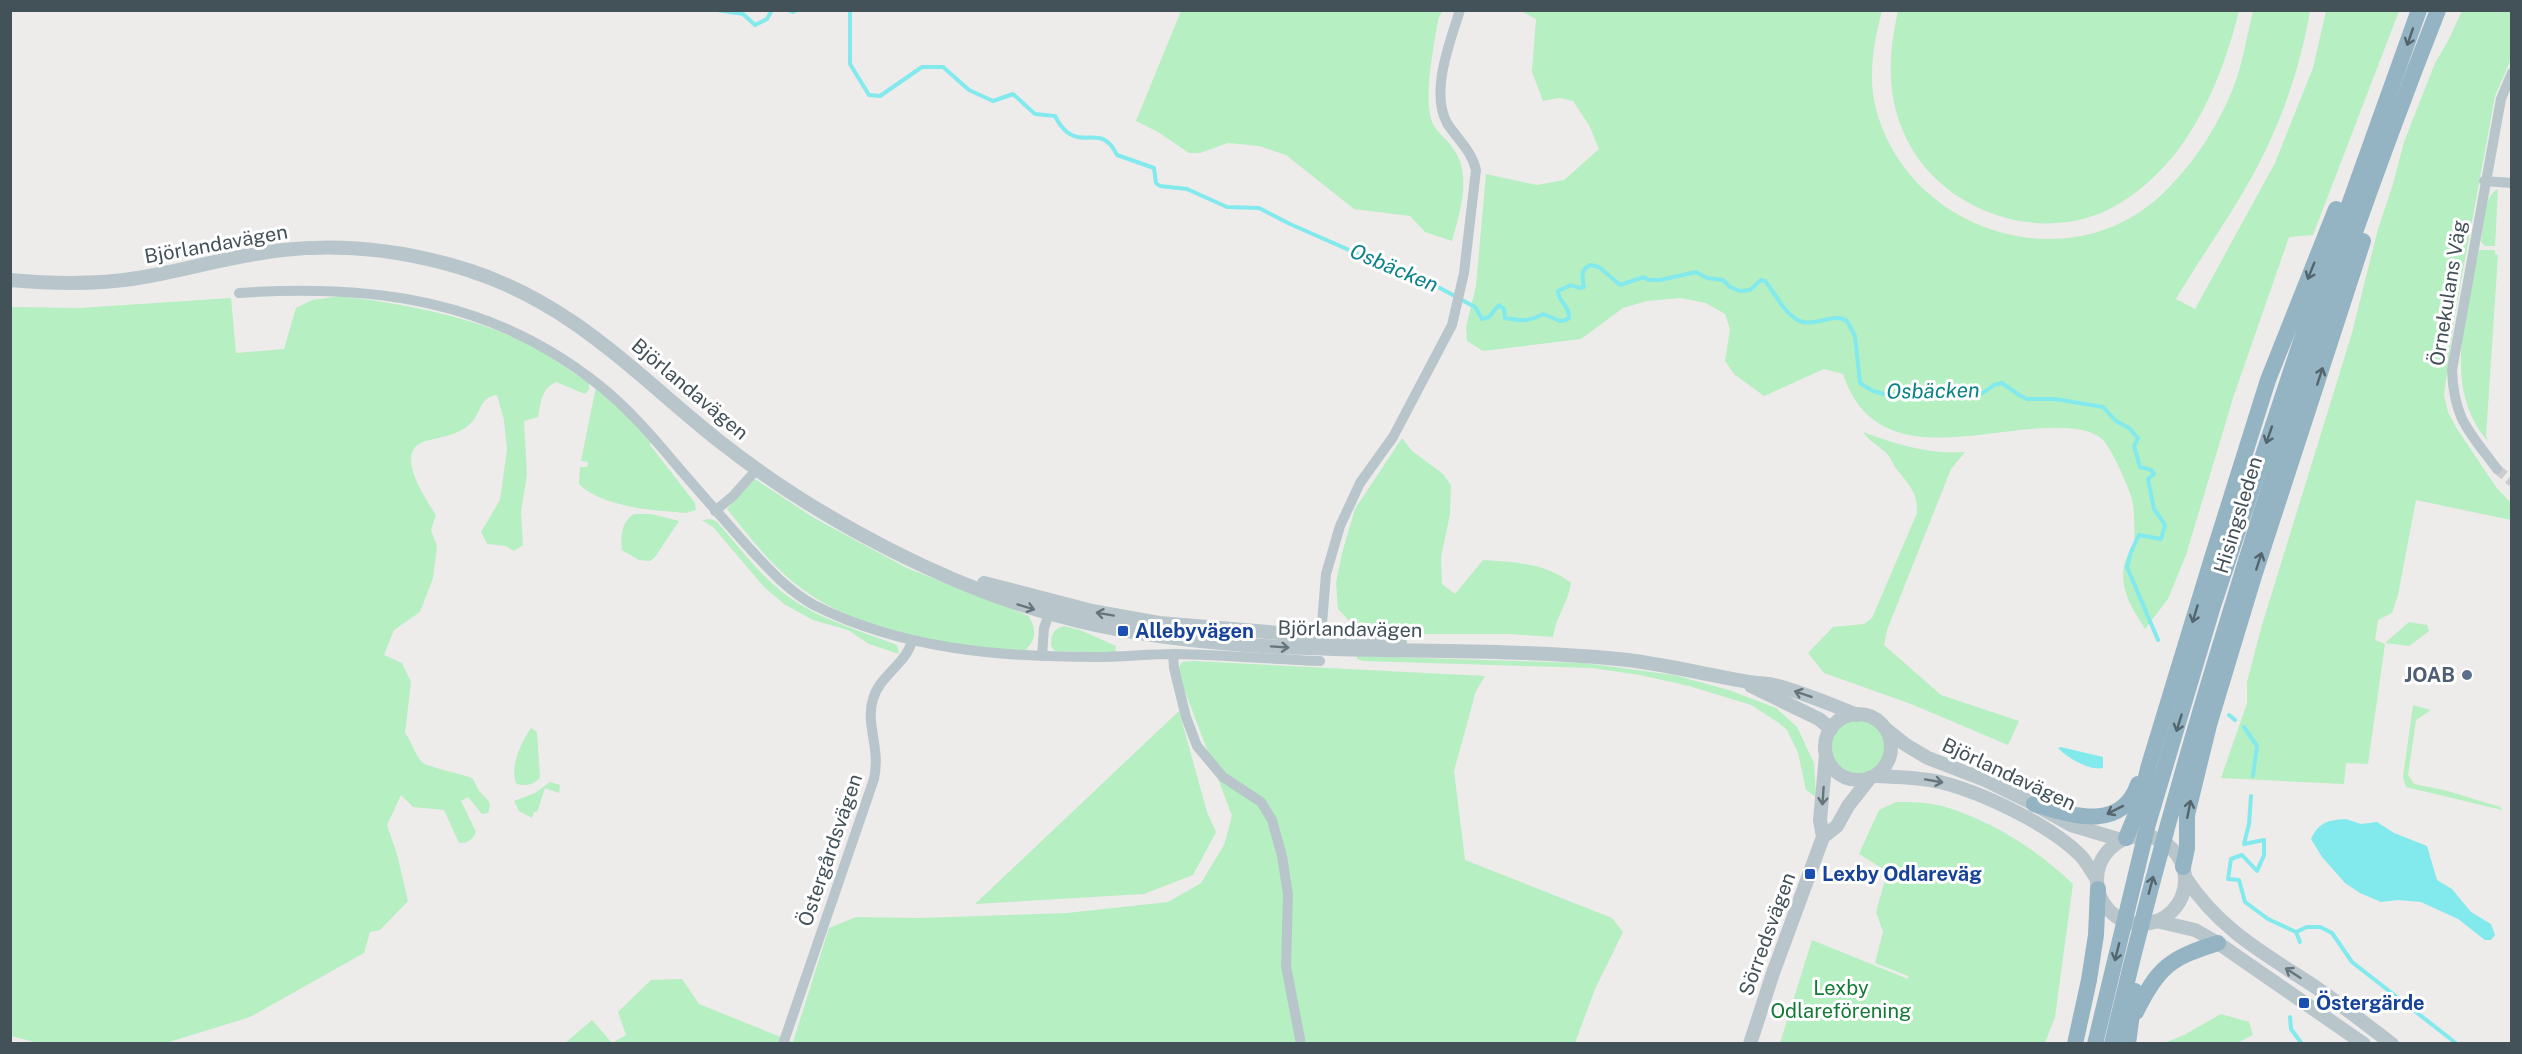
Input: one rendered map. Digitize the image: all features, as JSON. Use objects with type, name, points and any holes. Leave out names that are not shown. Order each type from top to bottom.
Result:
[{"type":"highway","name":"Hisingsleden","points":[[2095,1044],[2148,824],[2213,606],[2326,312],[2408,65],[2419,10]]},
{"type":"highway","name":"Hisingsleden","points":[[2408,65],[2438,10]]},
{"type":"highway","points":[[2123,839],[2138,809],[2149,765],[2268,380],[2371,117],[2408,65]]},
{"type":"highway","points":[[2184,872],[2187,815],[2209,725],[2254,576],[2380,189],[2408,65]]},
{"type":"highway","name":"Hisingsleden","points":[[2112,1044],[2166,828],[2264,474]]},
{"type":"highway","points":[[2034,804],[2081,818],[2115,812],[2130,800],[2149,765]]},
{"type":"highway","points":[[2075,1044],[2094,946],[2097,884]]},
{"type":"highway","points":[[2128,1044],[2137,976],[2153,922]]},
{"type":"highway","points":[[2132,1021],[2158,973],[2187,953],[2218,943]]},
{"type":"street","points":[[1321,649],[1326,574],[1340,526],[1360,483],[1393,437],[1439,354],[1462,290],[1476,170],[1471,154],[1446,120],[1440,98],[1443,73],[1460,10]]},
{"type":"street","name":"Örnekulans Väg","points":[[2497,469],[2460,419],[2453,391],[2452,370],[2484,181],[2501,99],[2511,73]]},
{"type":"street","points":[[2484,181],[2511,183]]},
{"type":"street","name":"Björlandavägen","points":[[10,280],[48,283],[114,281],[247,255],[330,247],[395,252],[435,261],[500,282],[535,298],[576,322],[613,350],[717,439],[757,469],[840,522],[933,569],[1008,601],[1051,608],[1124,631],[1163,636],[1321,649],[1453,650],[1618,658],[1692,669],[1741,681],[1774,686],[1857,715]]},
{"type":"street","points":[[239,293],[331,290],[385,295],[462,312],[521,334],[569,362],[616,400],[650,434],[773,574],[801,597],[848,620],[912,641],[980,652],[1042,656],[1044,628],[1051,608]]},
{"type":"street","points":[[715,510],[733,496],[757,469]]},
{"type":"street","name":"Östergårdsvägen","points":[[783,1044],[874,779],[877,757],[871,722],[873,698],[881,682],[908,651],[912,641]]},
{"type":"street","name":"Björlandavägen","points":[[1042,656],[1173,654],[1252,658],[1321,649]]},
{"type":"street","points":[[1173,654],[1174,668],[1186,717],[1197,746],[1223,777],[1261,802],[1272,820],[1282,856],[1288,894],[1286,966],[1301,1044]]},
{"type":"street","name":"Björlandavägen","points":[[1741,681],[1819,719],[1831,729]]},
{"type":"street","points":[[1857,715],[1876,719],[1887,730],[1891,744],[1889,759],[1873,777],[1857,780],[1845,778],[1835,771],[1826,755],[1826,742],[1831,729],[1840,720],[1857,715]]},
{"type":"street","name":"Björlandavägen","points":[[1887,730],[1928,758],[1985,780],[2071,825],[2123,839]]},
{"type":"street","name":"Sörredsvägen","points":[[1750,1044],[1773,973],[1823,837],[1820,819],[1826,755]]},
{"type":"street","name":"Björlandavägen","points":[[1873,777],[1937,781],[1962,788],[1987,799],[2036,824],[2081,856],[2097,884]]},
{"type":"street","name":"Sörredsvägen","points":[[1823,837],[1838,826],[1848,806],[1873,777]]},
{"type":"street","points":[[2364,1044],[2218,943],[2195,930],[2153,922],[2131,922],[2117,917],[2106,907],[2097,884],[2103,856],[2123,839],[2147,836],[2160,840],[2172,849],[2206,908],[2248,944],[2316,988],[2392,1044]]},
{"type":"street","points":[[2153,922],[2166,916],[2177,904],[2182,894],[2184,872]]},
{"type":"green space","points":[[1898,10],[2239,11],[2211,95],[2197,121],[2163,168],[2142,188],[2117,205],[2088,218],[2056,223],[2025,222],[1994,214],[1965,201],[1939,182],[1918,159],[1903,131],[1894,101],[1891,56]]},
{"type":"green space","points":[[1181,11],[1442,11],[1438,20],[1432,57],[1429,99],[1432,122],[1452,147],[1462,169],[1463,193],[1452,241],[1425,232],[1410,216],[1354,209],[1286,155],[1259,146],[1228,143],[1200,153],[1189,153],[1158,132],[1136,121]]},
{"type":"green space","points":[[1521,11],[1882,11],[1874,46],[1872,81],[1875,105],[1892,148],[1918,183],[1952,211],[1991,230],[2034,238],[2077,237],[2119,223],[2158,198],[2182,174],[2220,117],[2237,77],[2253,11],[2310,11],[2300,59],[2276,128],[2254,173],[2176,299],[2195,309],[2275,163],[2313,68],[2326,11],[2399,11],[2313,235],[2289,237],[2233,398],[2186,555],[2168,599],[2145,629],[2129,602],[2123,573],[2134,541],[2132,498],[2106,443],[2090,432],[2049,428],[1959,437],[1930,437],[1902,433],[1878,423],[1858,404],[1843,374],[1824,369],[1764,396],[1734,374],[1725,361],[1730,329],[1725,314],[1706,303],[1680,298],[1647,301],[1623,308],[1581,339],[1483,351],[1467,341],[1466,327],[1476,286],[1486,174],[1537,185],[1564,180],[1599,149],[1589,125],[1573,101],[1559,98],[1543,101],[1532,72],[1536,19]]},
{"type":"green space","points":[[2462,11],[2511,11],[2511,59],[2495,96],[2455,314],[2444,395],[2448,412],[2457,429],[2496,487],[2511,503],[2511,520],[2416,500],[2398,595],[2392,613],[2378,620],[2375,640],[2385,644],[2368,764],[2346,763],[2344,784],[2221,778],[2247,703],[2247,682],[2262,625],[2352,333],[2378,229],[2404,142],[2435,63]]},
{"type":"green space","points":[[2498,189],[2495,246],[2485,246],[2481,242],[2485,212],[2489,198]]},
{"type":"green space","points":[[2479,250],[2495,250],[2495,254],[2498,255],[2486,436],[2488,441],[2474,420],[2465,397],[2461,373],[2464,323]]},
{"type":"green space","points":[[341,296],[418,308],[492,329],[539,350],[589,383],[589,390],[585,394],[556,382],[547,388],[541,401],[538,417],[524,421],[527,475],[521,512],[523,545],[514,551],[506,546],[487,544],[481,532],[500,500],[507,450],[504,420],[497,395],[483,402],[474,420],[465,428],[426,441],[416,446],[412,454],[411,464],[414,475],[436,515],[431,530],[437,546],[433,578],[420,612],[394,630],[384,655],[402,663],[411,682],[405,733],[420,760],[425,764],[472,778],[490,803],[488,813],[482,814],[468,797],[461,801],[476,832],[469,840],[459,843],[444,810],[413,807],[401,795],[387,825],[397,854],[408,901],[380,930],[370,932],[364,953],[250,1017],[166,1043],[42,1044],[11,1036],[10,307],[80,308],[231,298],[236,353],[284,349],[296,308],[312,300]]},
{"type":"green space","points":[[596,387],[609,397],[651,442],[650,445],[695,503],[696,510],[686,513],[659,511],[615,503],[589,492],[579,484],[580,467],[587,467],[588,462],[581,461]]},
{"type":"green space","points":[[1863,432],[1926,450],[1965,452],[1951,469],[1887,630],[1884,645],[1941,695],[2019,721],[2008,745],[1911,704],[1824,673],[1808,653],[1833,627],[1864,624],[1872,618],[1917,513],[1916,499],[1911,488],[1887,454]]},
{"type":"green space","points":[[1402,438],[1412,451],[1443,474],[1451,485],[1450,514],[1441,557],[1442,584],[1455,594],[1483,560],[1529,565],[1551,571],[1571,583],[1553,637],[1509,634],[1380,634],[1353,625],[1338,609],[1336,583],[1355,509]]},
{"type":"green space","points":[[755,479],[814,518],[907,568],[1029,616],[1034,630],[1032,642],[1025,650],[969,646],[939,641],[880,627],[825,604],[802,589],[781,571],[727,509]]},
{"type":"green space","points":[[634,514],[651,514],[679,521],[650,561],[639,560],[622,550],[623,529]]},
{"type":"green space","points":[[702,520],[716,521],[758,569],[786,595],[826,618],[897,645],[899,654],[869,644],[848,630],[813,620],[784,604],[764,587],[714,528]]},
{"type":"green space","points":[[2409,622],[2427,625],[2429,631],[2409,646],[2385,643]]},
{"type":"green space","points":[[1064,626],[1080,630],[1116,646],[1115,653],[1055,651],[1051,646],[1052,635],[1055,630]]},
{"type":"green space","points":[[1357,656],[1584,663],[1674,675],[1729,690],[1776,708],[1797,727],[1814,763],[1816,797],[1806,790],[1798,753],[1787,730],[1751,705],[1689,686],[1640,675],[1592,668],[1363,661],[1357,659]]},
{"type":"green space","points":[[1182,662],[1485,676],[1476,691],[1454,771],[1465,860],[1612,918],[1623,932],[1595,989],[1575,1043],[564,1044],[592,1020],[612,1043],[626,1035],[618,1012],[651,980],[682,979],[699,1004],[793,1042],[829,928],[856,917],[918,918],[1067,913],[1168,902],[1201,883],[1224,845],[1232,816],[1177,670]]},
{"type":"green space","points":[[2413,705],[2431,710],[2416,720],[2408,775],[2414,784],[2448,791],[2500,807],[2502,810],[2406,787],[2403,777]]},
{"type":"green space","points":[[1179,711],[1207,812],[1216,832],[1193,875],[1144,894],[975,904]]},
{"type":"green space","points":[[1858,720],[1868,722],[1877,728],[1883,737],[1885,747],[1883,757],[1877,766],[1868,772],[1858,774],[1848,772],[1839,766],[1833,757],[1831,747],[1833,737],[1839,728],[1848,722]]},
{"type":"green space","points":[[531,728],[537,732],[540,777],[536,782],[530,784],[517,784],[515,763],[520,747]]},
{"type":"green space","points":[[550,782],[560,785],[559,793],[545,788],[537,812],[534,812],[532,818],[519,811],[514,801],[535,793]]},
{"type":"green space","name":"Lexby Odlareförening","points":[[1896,802],[1936,805],[1960,812],[1995,827],[2029,848],[2073,884],[2055,1017],[2045,1043],[1780,1043],[1812,940],[1908,979],[1908,976],[1875,963],[1883,932],[1876,912],[1885,880],[1880,867],[1859,854],[1879,810]]},
{"type":"green space","points":[[2221,1014],[2249,1022],[2253,1035],[2237,1043],[2164,1043],[2184,1035]]},
{"type":"water","points":[[2058,748],[2103,757],[2103,768],[2092,768],[2079,763]]},
{"type":"water","points":[[2346,819],[2361,824],[2377,822],[2394,833],[2427,846],[2437,880],[2452,889],[2471,912],[2491,924],[2495,935],[2491,940],[2485,940],[2458,919],[2421,902],[2398,900],[2381,902],[2360,893],[2345,883],[2322,857],[2311,839],[2321,825],[2334,820]]},
{"type":"waterway","name":"Osbäcken","points":[[717,10],[743,14],[755,25],[767,19],[772,10]]},
{"type":"waterway","name":"Osbäcken","points":[[788,10],[793,12],[797,10]]},
{"type":"waterway","name":"Osbäcken","points":[[850,10],[850,64],[869,95],[880,96],[922,67],[943,67],[969,90],[993,101],[1013,94],[1035,114],[1055,116],[1063,129],[1074,136],[1106,140],[1117,155],[1154,168],[1156,183],[1160,186],[1187,189],[1227,207],[1259,208],[1381,264],[1403,268],[1475,307],[1482,319],[1489,317],[1499,305],[1504,309],[1505,318],[1525,320],[1543,314],[1560,321],[1566,320],[1569,314],[1558,291],[1571,285],[1584,287],[1583,271],[1591,265],[1599,267],[1620,285],[1644,277],[1648,280],[1660,280],[1696,272],[1707,278],[1723,280],[1730,287],[1740,291],[1750,290],[1761,280],[1765,281],[1791,315],[1802,322],[1809,323],[1835,318],[1847,321],[1855,336],[1860,383],[1873,391],[1888,395],[1928,390],[1947,394],[1983,393],[1994,385],[2002,383],[2027,399],[2055,399],[2103,407],[2116,421],[2129,428],[2138,438],[2134,446],[2140,467],[2151,470],[2154,474],[2148,479],[2154,509],[2165,525],[2161,539],[2139,535],[2127,567],[2158,640]]},
{"type":"waterway","name":"Osbäcken","points":[[2229,715],[2235,720]]},
{"type":"waterway","name":"Osbäcken","points":[[2244,727],[2257,746],[2253,776]]},
{"type":"waterway","name":"Osbäcken","points":[[2251,796],[2249,824],[2244,844],[2264,840],[2264,855],[2257,871],[2242,855],[2231,859],[2228,879],[2239,880],[2245,902],[2268,919],[2296,932],[2307,927],[2320,927],[2332,933],[2352,962],[2457,1044]]},
{"type":"waterway","points":[[2296,932],[2300,942]]},
{"type":"waterway","points":[[2290,1017],[2291,1029],[2302,1044]]},
{"type":"tunnel","points":[[2497,469],[2512,482]]},
{"type":"place","name":"Allebyvägen","points":[[1123,631]]},
{"type":"place","name":"JOAB","points":[[2467,675]]},
{"type":"place","name":"Lexby Odlareväg","points":[[1810,874]]},
{"type":"place","name":"Östergärde","points":[[2304,1003]]}]
